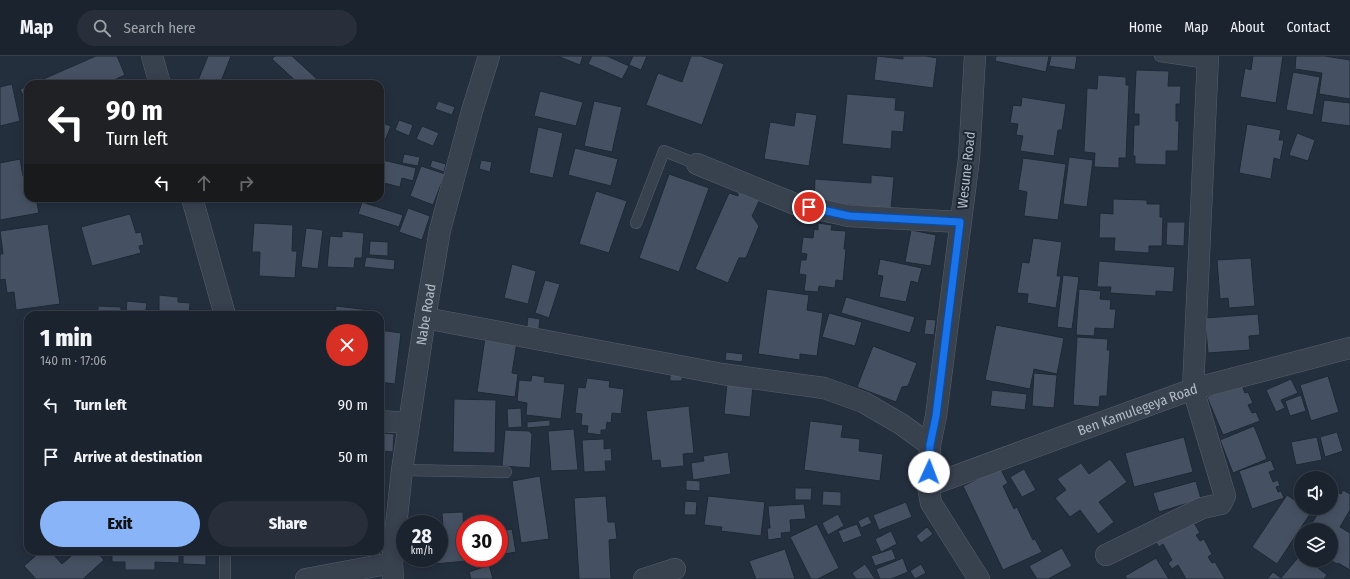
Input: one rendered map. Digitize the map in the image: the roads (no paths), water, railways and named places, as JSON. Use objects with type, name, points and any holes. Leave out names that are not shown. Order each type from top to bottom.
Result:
[{"type":"street","points":[[152,56],[159,80]]},
{"type":"street","name":"Nabe Road","points":[[393,571],[402,470],[440,230],[472,111],[490,56]]},
{"type":"street","name":"Wesune Road","points":[[975,56],[969,158],[936,416],[930,445],[928,486],[931,503],[979,579]]},
{"type":"street","points":[[1106,555],[1202,508],[1221,504],[1225,496],[1193,389],[1208,59]]},
{"type":"street","points":[[697,164],[796,204],[849,216],[960,222]]},
{"type":"street","points":[[193,202],[223,311]]},
{"type":"street","points":[[425,318],[722,374],[824,388],[863,402],[901,424],[930,445]]},
{"type":"street","name":"Ben Kamulegeya Road","points":[[928,486],[1193,389],[1350,348]]},
{"type":"street","points":[[384,420],[409,423]]},
{"type":"street","points":[[644,579],[676,569]]},
{"type":"street","points":[[306,579],[393,571]]},
{"type":"lane","points":[[1160,56],[1208,59]]},
{"type":"lane","points":[[636,223],[664,151],[697,164]]},
{"type":"lane","points":[[402,470],[506,472]]},
{"type":"lane","points":[[225,555],[225,579]]}]
